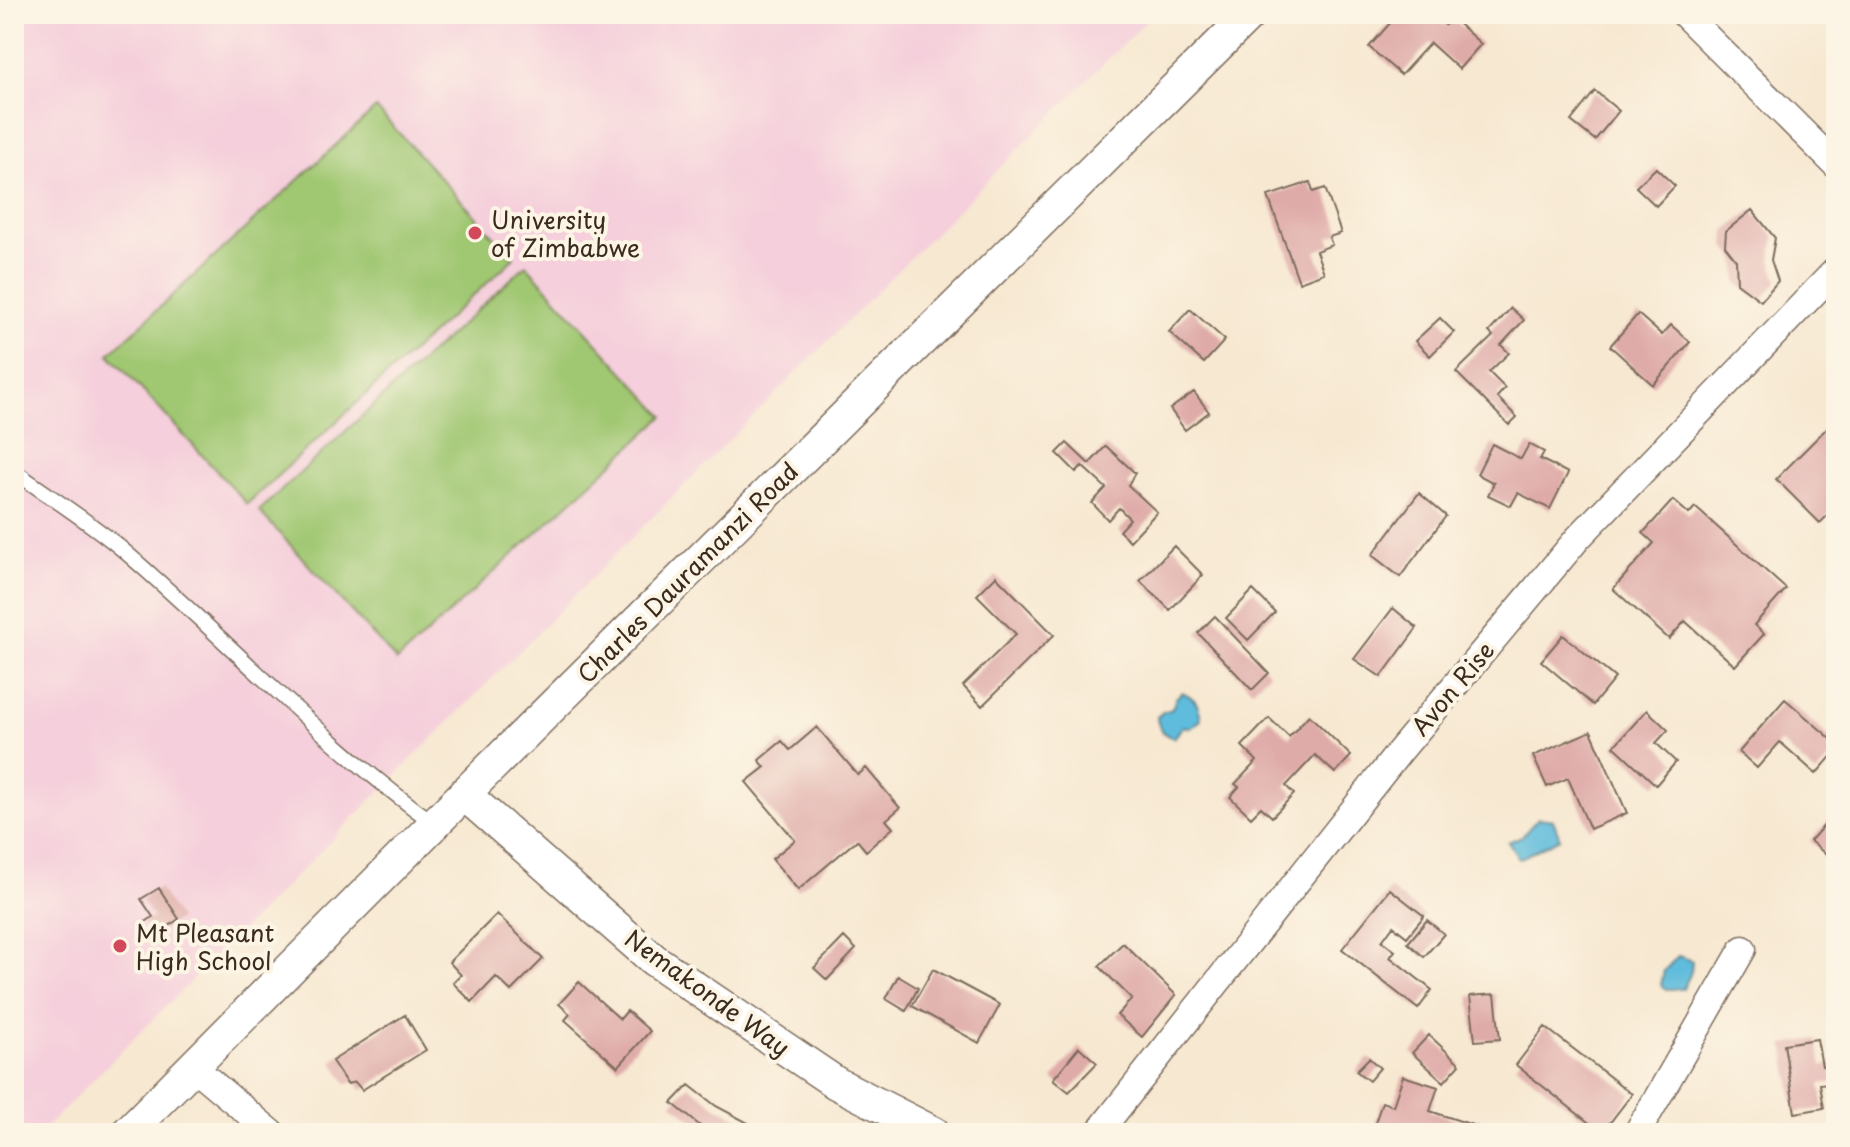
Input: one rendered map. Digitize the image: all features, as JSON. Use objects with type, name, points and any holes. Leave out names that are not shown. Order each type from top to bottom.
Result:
[{"type":"street","name":"Charles Dauramanzi Road","points":[[127,1133],[1250,14]]},
{"type":"street","points":[[1684,14],[1836,165]]},
{"type":"street","name":"Avon Rise","points":[[1098,1133],[1400,751],[1578,538],[1836,270]]},
{"type":"street","name":"Nemakonde Way","points":[[464,794],[654,960],[836,1083],[934,1133]]},
{"type":"street","points":[[1637,1133],[1743,949]]},
{"type":"street","points":[[192,1066],[272,1133]]},
{"type":"lane","points":[[14,471],[121,548],[321,732],[394,794],[435,824]]},
{"type":"shaded area","name":"University of Zimbabwe","points":[[14,14],[1153,14],[40,1133],[14,1133]]},
{"type":"green space","points":[[376,108],[514,258],[247,504],[109,354]]},
{"type":"green space","points":[[526,265],[664,416],[397,661],[259,511]]},
{"type":"water","points":[[1182,692],[1196,703],[1201,720],[1190,728],[1183,726],[1174,738],[1162,731],[1157,717],[1172,709]]},
{"type":"water","points":[[1538,818],[1553,820],[1560,838],[1519,859],[1508,842],[1522,836]]},
{"type":"water","points":[[1678,956],[1692,961],[1691,972],[1683,989],[1666,989],[1661,985],[1664,971]]},
{"type":"building","points":[[1398,14],[1433,14],[1445,25],[1451,17],[1481,44],[1459,69],[1430,43],[1401,75],[1369,47]]},
{"type":"building","points":[[1595,91],[1619,111],[1595,140],[1571,121]]},
{"type":"building","points":[[1656,168],[1675,186],[1656,206],[1636,187]]},
{"type":"building","points":[[1310,182],[1313,192],[1325,188],[1341,233],[1329,237],[1332,245],[1316,251],[1324,273],[1299,282],[1268,196]]},
{"type":"building","points":[[1752,210],[1775,238],[1771,260],[1778,281],[1761,301],[1737,283],[1736,260],[1725,246],[1726,231]]},
{"type":"building","points":[[1511,308],[1524,320],[1501,345],[1509,353],[1489,372],[1505,388],[1497,397],[1517,417],[1509,425],[1456,372],[1493,336],[1489,332]]},
{"type":"building","points":[[1190,309],[1225,340],[1204,363],[1169,332]]},
{"type":"building","points":[[1638,314],[1662,335],[1671,325],[1690,342],[1653,385],[1610,346]]},
{"type":"building","points":[[1440,318],[1454,332],[1430,356],[1415,341]]},
{"type":"building","points":[[1194,392],[1209,412],[1185,430],[1170,409]]},
{"type":"building","points":[[1830,425],[1836,431],[1836,507],[1820,523],[1776,479]]},
{"type":"building","points":[[1067,443],[1089,464],[1106,446],[1135,473],[1128,485],[1157,512],[1130,541],[1119,531],[1130,519],[1119,508],[1108,520],[1092,503],[1106,488],[1082,466],[1076,472],[1057,453]]},
{"type":"building","points":[[1492,444],[1521,459],[1529,444],[1544,452],[1540,459],[1568,473],[1550,509],[1518,493],[1511,506],[1488,495],[1494,483],[1477,474]]},
{"type":"building","points":[[1419,493],[1446,516],[1400,577],[1372,555]]},
{"type":"building","points":[[1673,500],[1689,514],[1695,507],[1786,589],[1754,625],[1764,634],[1735,666],[1685,621],[1669,639],[1613,589],[1654,543],[1643,533]]},
{"type":"building","points":[[1174,546],[1203,575],[1170,610],[1140,581]]},
{"type":"building","points":[[996,576],[1054,635],[982,706],[963,686],[1016,634],[977,595]]},
{"type":"building","points":[[1253,590],[1275,612],[1248,640],[1226,618]]},
{"type":"building","points":[[1393,608],[1417,628],[1381,677],[1354,659]]},
{"type":"building","points":[[1215,616],[1269,673],[1252,690],[1198,633]]},
{"type":"building","points":[[1563,635],[1615,678],[1593,705],[1541,661]]},
{"type":"building","points":[[1785,699],[1836,743],[1836,751],[1816,774],[1780,742],[1757,768],[1739,752]]},
{"type":"building","points":[[1647,710],[1668,730],[1656,743],[1676,762],[1656,785],[1614,746]]},
{"type":"building","points":[[1309,715],[1351,756],[1335,773],[1315,755],[1286,786],[1294,794],[1272,817],[1261,807],[1251,817],[1230,797],[1239,787],[1235,784],[1257,761],[1242,746],[1269,718],[1289,737]]},
{"type":"building","points":[[817,727],[858,775],[866,768],[900,808],[886,820],[893,828],[866,851],[857,840],[798,890],[772,859],[795,840],[746,782],[765,767],[759,760],[782,741],[790,750]]},
{"type":"building","points":[[1591,731],[1627,813],[1590,829],[1568,778],[1547,787],[1533,756]]},
{"type":"building","points":[[1836,812],[1836,863],[1810,841]]},
{"type":"building","points":[[159,888],[179,919],[153,936],[144,923],[153,917],[141,899]]},
{"type":"building","points":[[1390,889],[1424,916],[1407,937],[1393,926],[1382,941],[1395,951],[1390,957],[1432,990],[1418,1009],[1342,949]]},
{"type":"building","points":[[497,914],[543,959],[511,991],[496,977],[472,1002],[453,983],[461,975],[449,962]]},
{"type":"building","points":[[1427,920],[1444,934],[1424,957],[1408,943]]},
{"type":"building","points":[[844,937],[856,949],[827,980],[814,968]]},
{"type":"building","points":[[1123,943],[1176,995],[1142,1037],[1117,1015],[1132,999],[1099,966]]},
{"type":"building","points":[[933,969],[1000,1005],[979,1043],[912,1006]]},
{"type":"building","points":[[898,976],[918,988],[906,1011],[886,999]]},
{"type":"building","points":[[579,982],[620,1019],[627,1011],[650,1031],[618,1067],[565,1020],[570,1014],[559,1004]]},
{"type":"building","points":[[1495,994],[1500,1039],[1475,1041],[1470,996]]},
{"type":"building","points":[[405,1015],[426,1050],[362,1090],[355,1082],[347,1084],[332,1061]]},
{"type":"building","points":[[1545,1027],[1632,1094],[1602,1133],[1516,1065]]},
{"type":"building","points":[[1429,1035],[1460,1064],[1444,1082],[1412,1053]]},
{"type":"building","points":[[1817,1039],[1822,1066],[1836,1064],[1836,1082],[1820,1084],[1824,1108],[1795,1113],[1784,1044]]},
{"type":"building","points":[[1079,1047],[1097,1063],[1069,1092],[1053,1079]]},
{"type":"building","points":[[1369,1058],[1380,1068],[1369,1081],[1356,1071]]},
{"type":"building","points":[[1403,1076],[1438,1087],[1430,1111],[1497,1133],[1388,1133],[1390,1127],[1375,1123],[1382,1102],[1393,1106]]},
{"type":"building","points":[[689,1085],[716,1106],[750,1124],[747,1133],[709,1133],[672,1103]]},
{"type":"place","name":"University of Zimbabwe","points":[[475,233]]},
{"type":"place","name":"Mt Pleasant High School","points":[[120,946]]}]
